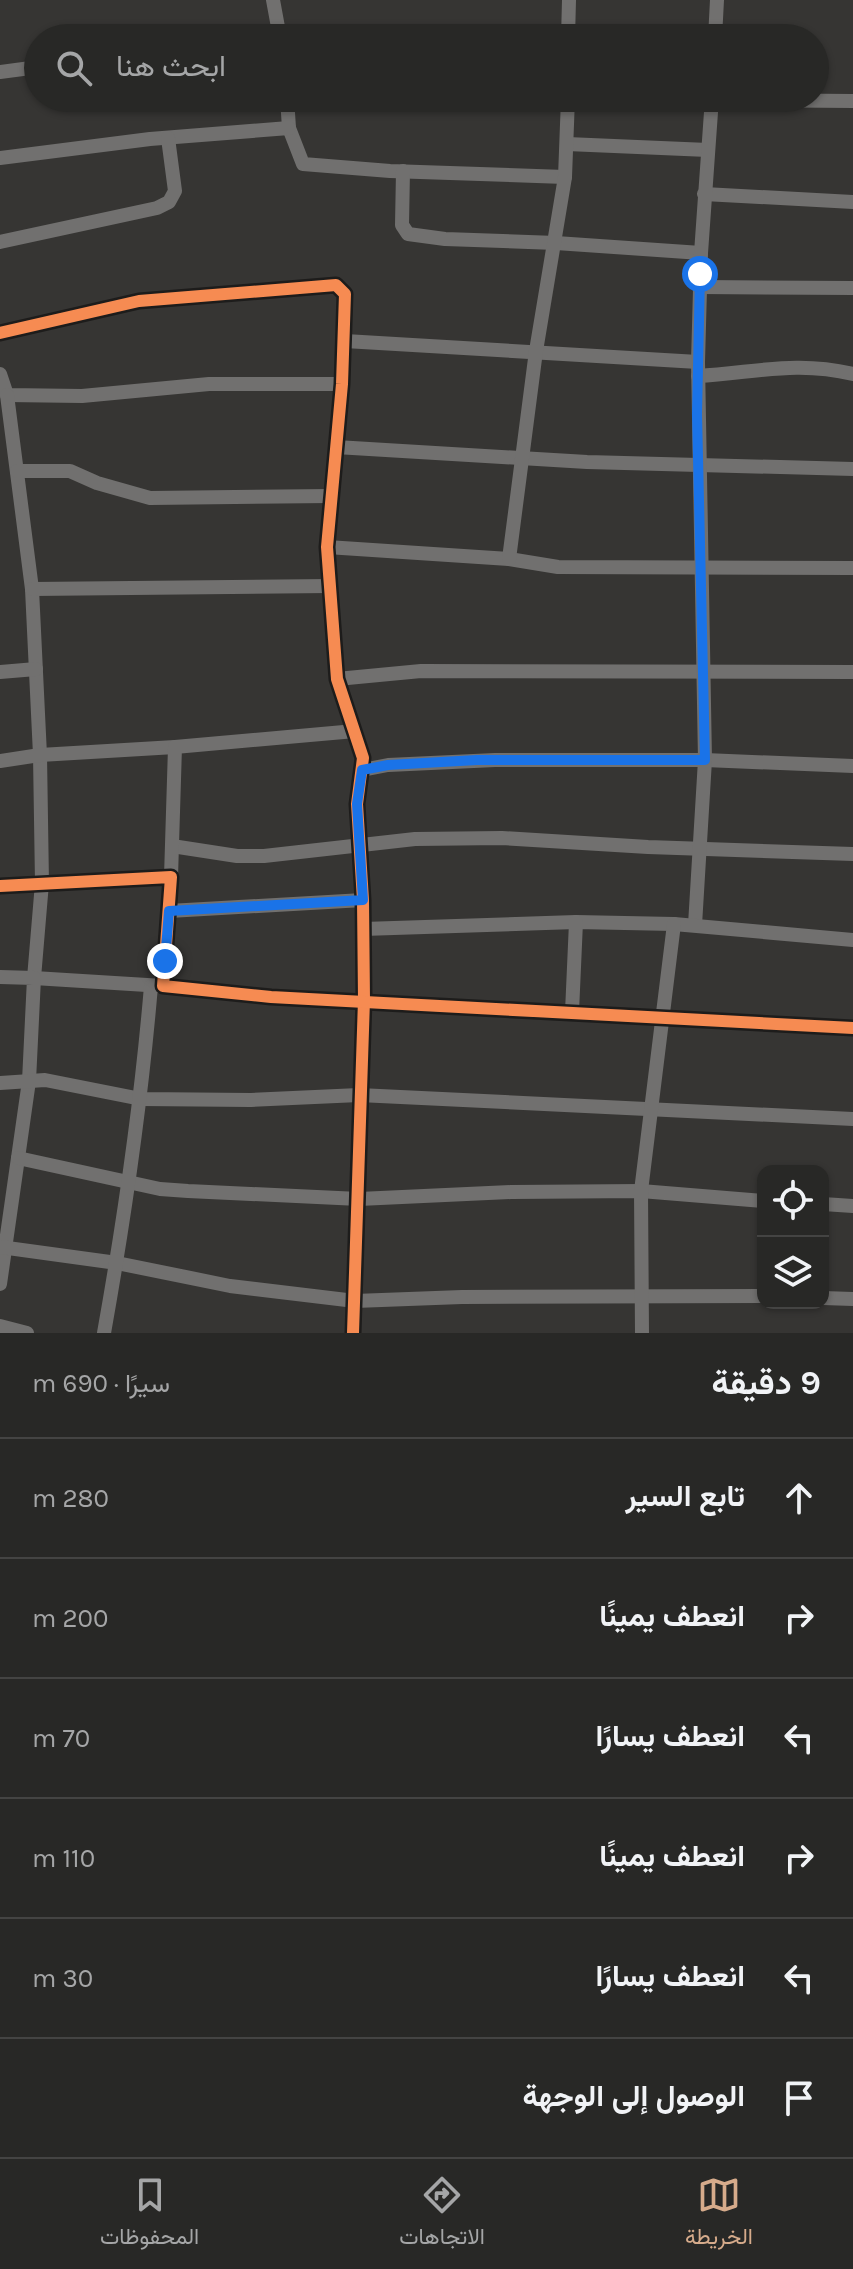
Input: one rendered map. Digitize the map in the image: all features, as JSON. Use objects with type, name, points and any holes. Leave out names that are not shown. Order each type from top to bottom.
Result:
[{"type":"street","points":[[273,0],[277,24]]},
{"type":"street","points":[[568,24],[569,0]]},
{"type":"street","points":[[716,24],[717,0]]},
{"type":"street","points":[[0,72],[24,69]]},
{"type":"street","points":[[829,101],[853,101]]},
{"type":"street","points":[[288,112],[289,128],[303,164],[565,177]]},
{"type":"street","points":[[509,559],[536,351],[565,177],[568,112]]},
{"type":"street","points":[[695,925],[705,760],[698,369],[701,253],[711,112]]},
{"type":"street","points":[[0,158],[168,138],[289,128]]},
{"type":"street","points":[[0,242],[157,208],[169,202],[175,191],[168,138]]},
{"type":"street","points":[[567,144],[708,150]]},
{"type":"street","points":[[403,171],[402,225],[408,234],[445,239],[701,253]]},
{"type":"street","points":[[704,194],[853,202]]},
{"type":"street","points":[[0,333],[139,301],[336,285],[345,294],[342,384],[327,547],[337,679],[363,758],[357,804],[363,900],[364,1000],[353,1333]]},
{"type":"street","points":[[700,287],[853,288]]},
{"type":"street","points":[[345,341],[536,351],[738,374],[786,366],[826,368],[853,374]]},
{"type":"street","points":[[0,374],[7,395],[32,589],[42,883],[29,1081],[2,1247],[0,1284]]},
{"type":"street","points":[[7,395],[82,396],[209,384],[342,384]]},
{"type":"street","points":[[336,447],[524,458],[853,469]]},
{"type":"street","points":[[17,471],[70,471],[97,483],[150,498],[331,496]]},
{"type":"street","points":[[327,547],[509,559],[558,567],[853,568]]},
{"type":"street","points":[[32,589],[330,586]]},
{"type":"street","points":[[0,672],[36,669]]},
{"type":"street","points":[[337,679],[421,671],[853,672]]},
{"type":"street","points":[[0,761],[40,755],[355,731]]},
{"type":"street","points":[[104,1333],[130,1182],[169,911],[175,747]]},
{"type":"street","points":[[362,770],[388,765],[477,760],[705,760],[853,766]]},
{"type":"street","points":[[172,846],[237,856],[264,856],[443,837],[853,854]]},
{"type":"street","points":[[0,886],[171,877]]},
{"type":"street","points":[[169,911],[363,900]]},
{"type":"street","points":[[363,929],[576,922],[674,924],[853,940]]},
{"type":"street","points":[[572,1012],[576,922]]},
{"type":"street","points":[[642,1333],[641,1191],[674,924]]},
{"type":"street","points":[[0,977],[157,986],[271,997],[853,1028]]},
{"type":"street","points":[[0,1083],[60,1082],[141,1099],[251,1100],[359,1095],[853,1119]]},
{"type":"street","points":[[18,1158],[160,1189],[359,1199],[511,1192],[641,1191],[757,1201]]},
{"type":"street","points":[[829,1204],[853,1206]]},
{"type":"street","points":[[2,1247],[117,1263],[230,1286],[355,1301],[462,1297],[757,1296]]},
{"type":"street","points":[[829,1298],[853,1299]]},
{"type":"street","points":[[0,1326],[27,1333]]},
{"type":"cycle path","points":[[0,333],[139,301],[336,285],[345,294],[342,384],[327,547],[337,679],[363,758],[357,804],[363,900],[364,1000],[353,1333]]},
{"type":"cycle path","points":[[0,886],[171,877],[163,986],[271,997],[853,1028]]},
{"type":"route","points":[[165,961],[169,911],[363,900],[357,824],[362,770],[388,765],[477,760],[705,760],[697,414],[700,274]]}]
